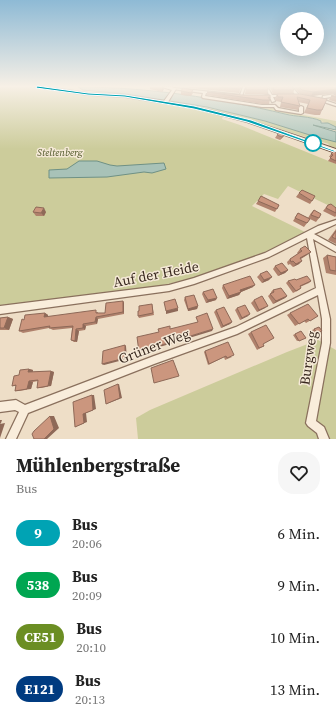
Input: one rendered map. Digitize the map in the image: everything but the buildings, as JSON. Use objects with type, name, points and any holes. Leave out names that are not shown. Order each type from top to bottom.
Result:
[{"type":"street","points":[[196,107],[242,119],[336,151]]},
{"type":"street","points":[[276,107],[277,109],[301,113],[301,107]]},
{"type":"street","points":[[309,234],[336,222]]},
{"type":"street","points":[[309,234],[336,249]]},
{"type":"street","name":"Burgweg","points":[[309,234],[326,319],[326,343],[312,423],[321,430],[324,439]]},
{"type":"street","name":"Auf der Heide","points":[[0,310],[68,302],[175,286],[220,273],[253,261],[309,234]]},
{"type":"street","name":"Grüner Weg","points":[[25,410],[154,360],[237,330],[320,290]]},
{"type":"street","points":[[0,406],[16,405],[25,410],[11,439]]},
{"type":"green space","name":"Steltenberg","points":[[0,107],[185,107],[194,109],[223,116],[222,119],[336,164],[336,209],[288,186],[278,199],[264,194],[252,206],[305,232],[249,259],[189,279],[148,288],[0,305]]},
{"type":"green space","points":[[200,107],[240,114],[336,142],[336,148],[328,145],[329,144],[240,117]]},
{"type":"green space","points":[[255,107],[270,109],[269,107],[276,107],[277,110],[336,121],[336,127],[313,118]]},
{"type":"green space","points":[[318,340],[336,350],[336,439],[138,439],[136,418],[150,410]]},
{"type":"shaded area","points":[[209,107],[257,107],[289,115],[312,118],[321,121],[321,123],[328,123],[336,127],[336,130],[313,125],[336,132],[336,142],[313,136],[265,121]]},
{"type":"shaded area","points":[[79,161],[97,161],[117,166],[164,163],[166,169],[152,173],[144,172],[107,177],[49,178],[49,170],[67,169]]},
{"type":"bus line","name":"9","points":[[196,107],[249,121],[336,151]]}]
